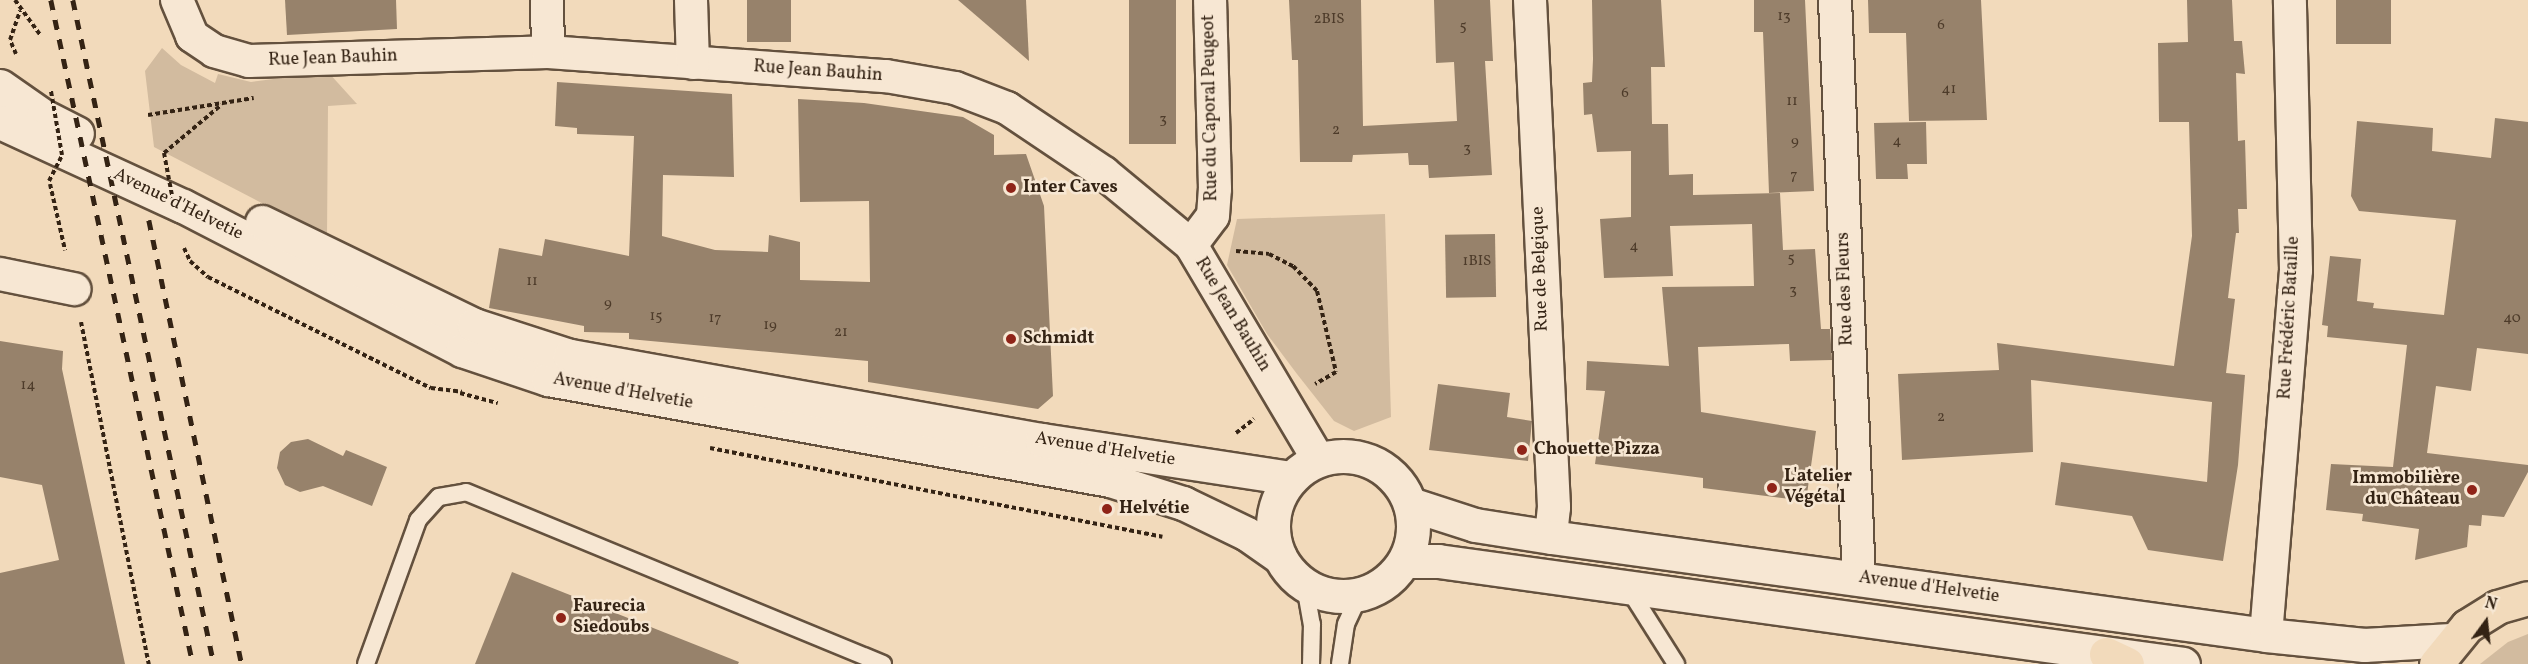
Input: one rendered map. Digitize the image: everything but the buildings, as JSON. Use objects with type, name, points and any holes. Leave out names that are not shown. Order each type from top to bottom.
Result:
[{"type":"main road","name":"Avenue d'Helvetie","points":[[0,86],[47,104],[474,325],[570,356],[1042,440],[1289,478]]},
{"type":"main road","name":"Avenue d'Helvetie","points":[[0,122],[183,206],[462,350],[548,379],[1110,480],[1183,503],[1247,534],[1280,557]]},
{"type":"main road","points":[[1340,455],[1363,458],[1383,468],[1399,483],[1410,504],[1414,523],[1405,561],[1385,582],[1360,594],[1332,595],[1305,585],[1280,557],[1273,518],[1289,478],[1318,459],[1340,455]]},
{"type":"main road","name":"Avenue d'Helvetie","points":[[1410,504],[1475,525],[1551,537],[2266,635],[2444,652]]},
{"type":"main road","points":[[1405,561],[1438,561],[2117,659],[2183,664]]},
{"type":"main road","points":[[2444,652],[2497,607],[2528,598]]},
{"type":"street","name":"Rue Jean Bauhin","points":[[177,0],[192,36],[214,51],[249,61],[548,52],[886,76],[955,88],[1017,115],[1104,173],[1191,245],[1318,459]]},
{"type":"street","points":[[547,0],[548,52]]},
{"type":"street","points":[[691,0],[693,63]]},
{"type":"street","name":"Rue du Caporal Peugeot","points":[[1191,245],[1213,216],[1215,189],[1210,0]]},
{"type":"street","name":"Rue de Belgique","points":[[1530,0],[1554,507],[1551,537]]},
{"type":"street","name":"Rue des Fleurs","points":[[1835,0],[1859,579]]},
{"type":"street","name":"Rue Frédéric Bataille","points":[[2266,635],[2296,270],[2290,0]]},
{"type":"street","points":[[0,274],[74,289]]},
{"type":"lane","points":[[366,664],[418,520],[439,497],[466,492],[883,664]]},
{"type":"lane","points":[[1305,585],[1312,624],[1311,664]]},
{"type":"lane","points":[[1627,587],[1676,664]]},
{"type":"lane","points":[[1340,664],[1346,624],[1360,594]]},
{"type":"path","points":[[15,0],[41,36]]},
{"type":"path","points":[[10,40],[21,10]]},
{"type":"path","points":[[148,115],[265,96]]},
{"type":"path","points":[[47,104],[62,155],[49,181],[74,289],[148,664]]},
{"type":"path","points":[[174,206],[164,153],[222,104]]},
{"type":"path","points":[[183,244],[190,261],[208,277],[431,388],[460,393],[479,388],[493,360]]},
{"type":"path","points":[[1191,245],[1269,254],[1293,266],[1317,291],[1336,372]]},
{"type":"shaded area","points":[[162,48],[181,65],[215,83],[218,74],[251,82],[328,72],[357,104],[328,106],[327,237],[154,147],[145,71]]},
{"type":"shaded area","points":[[1385,214],[1391,417],[1354,431],[1334,421],[1297,374],[1267,334],[1227,265],[1237,219]]},
{"type":"shaded area","points":[[2528,634],[2528,664],[2480,664],[2508,642]]},
{"type":"railway","points":[[51,0],[193,664]]},
{"type":"railway","points":[[73,0],[214,664]]},
{"type":"railway","points":[[149,220],[242,664]]},
{"type":"place","name":"Inter Caves","points":[[1011,188]]},
{"type":"place","name":"Schmidt","points":[[1011,339]]},
{"type":"place","name":"Chouette Pizza","points":[[1522,450]]},
{"type":"place","name":"L'atelier Végétal","points":[[1772,488]]},
{"type":"place","name":"Immobilière du Château","points":[[2472,490]]},
{"type":"place","name":"Helvétie","points":[[1107,509]]},
{"type":"place","name":"Faurecia Siedoubs","points":[[561,618]]}]
